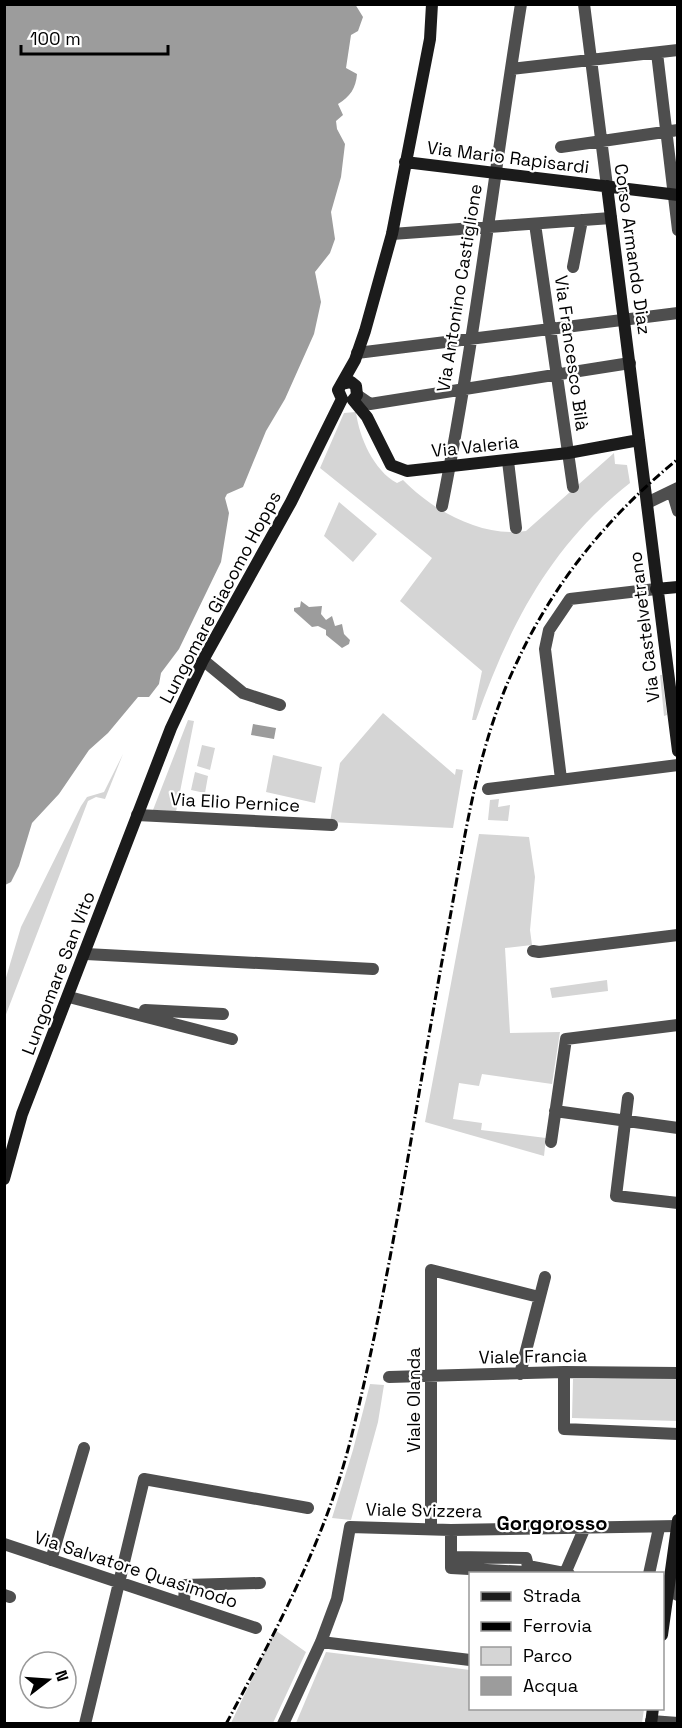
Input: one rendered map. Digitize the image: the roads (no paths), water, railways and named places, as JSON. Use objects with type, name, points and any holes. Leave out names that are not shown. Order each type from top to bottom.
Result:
[{"type":"main road","name":"Lungomare Giacomo Hopps","points":[[352,395],[338,390],[356,357],[365,331],[392,234],[430,39],[432,4]]},
{"type":"main road","name":"Via Mario Rapisardi","points":[[405,162],[675,195]]},
{"type":"main road","name":"Corso Armando Diaz","points":[[607,186],[647,501]]},
{"type":"main road","name":"Lungomare Giacomo Hopps","points":[[137,815],[171,728],[203,660],[352,395],[356,357]]},
{"type":"main road","name":"Via Valeria","points":[[352,395],[395,468],[406,471],[568,453],[639,440]]},
{"type":"main road","name":"Via Castelvetrano","points":[[647,501],[678,751]]},
{"type":"main road","points":[[657,589],[678,587]]},
{"type":"main road","name":"Lungomare San Vito","points":[[4,1179],[22,1114],[86,954],[137,815]]},
{"type":"main road","points":[[664,1629],[677,1523]]},
{"type":"street","name":"Via Antonino Castiglione","points":[[442,506],[489,227],[494,173],[521,4]]},
{"type":"street","name":"Corso Armando Diaz","points":[[584,4],[607,186]]},
{"type":"street","points":[[511,69],[678,50]]},
{"type":"street","points":[[657,53],[671,131],[678,230]]},
{"type":"street","points":[[561,147],[671,131]]},
{"type":"street","points":[[392,234],[611,218]]},
{"type":"street","points":[[573,267],[582,220]]},
{"type":"street","name":"Via Francesco Bilà","points":[[535,224],[573,487]]},
{"type":"street","points":[[356,357],[551,328],[678,313]]},
{"type":"street","points":[[352,395],[369,404],[630,363]]},
{"type":"street","points":[[508,460],[516,528]]},
{"type":"street","points":[[647,501],[675,489],[678,511]]},
{"type":"street","points":[[561,779],[545,649],[549,630],[570,599],[657,589]]},
{"type":"street","points":[[203,660],[243,693],[280,705]]},
{"type":"street","points":[[488,789],[678,765]]},
{"type":"street","name":"Via Elio Pernice","points":[[137,815],[332,825]]},
{"type":"street","points":[[532,951],[678,935]]},
{"type":"street","points":[[86,954],[373,969]]},
{"type":"street","points":[[69,997],[232,1039]]},
{"type":"street","points":[[120,1009],[223,1014]]},
{"type":"street","points":[[551,1142],[566,1039],[678,1025]]},
{"type":"street","points":[[627,1098],[616,1196],[678,1203]]},
{"type":"street","points":[[555,1111],[678,1128]]},
{"type":"street","name":"Viale Olanda","points":[[431,1529],[430,1270],[539,1297]]},
{"type":"street","points":[[520,1374],[545,1276]]},
{"type":"street","points":[[564,1372],[564,1429],[678,1434]]},
{"type":"street","name":"Viale Francia","points":[[389,1377],[564,1372],[678,1373]]},
{"type":"street","points":[[51,1560],[84,1448]]},
{"type":"street","points":[[86,1724],[144,1479],[308,1508]]},
{"type":"street","name":"Viale Svizzera","points":[[321,1642],[337,1599],[350,1527],[451,1530],[659,1528],[677,1523]]},
{"type":"street","points":[[451,1530],[451,1557],[526,1558],[528,1566],[568,1572],[585,1527]]},
{"type":"street","points":[[649,1572],[659,1528]]},
{"type":"street","name":"Via Salvatore Quasimodo","points":[[4,1544],[184,1602],[256,1628]]},
{"type":"street","points":[[184,1602],[185,1585],[260,1583]]},
{"type":"street","points":[[283,1724],[321,1642],[469,1660]]},
{"type":"street","points":[[652,1718],[678,1723]]},
{"type":"water","points":[[5,4],[355,4],[363,17],[358,31],[351,35],[346,68],[357,74],[354,88],[338,104],[343,115],[336,121],[337,129],[345,144],[341,177],[331,212],[335,239],[330,253],[315,272],[321,302],[314,334],[285,399],[266,431],[243,487],[227,494],[225,498],[229,513],[221,562],[179,649],[161,673],[159,684],[149,697],[138,697],[108,733],[89,750],[59,794],[32,823],[19,866],[11,882],[5,885]]},
{"type":"water","points":[[301,601],[309,607],[322,606],[321,614],[326,620],[332,616],[335,626],[342,624],[344,634],[350,640],[349,644],[342,648],[326,635],[326,630],[318,626],[312,627],[294,611],[294,608],[300,607]]},
{"type":"water","points":[[253,724],[276,728],[274,739],[251,735]]},
{"type":"railway","points":[[226,1724],[298,1583],[329,1510],[352,1434],[392,1247],[466,830],[481,761],[503,694],[532,633],[566,577],[607,526],[653,480],[678,459]]},
{"type":"district","name":"Gorgorosso","points":[[552,1523]]}]
